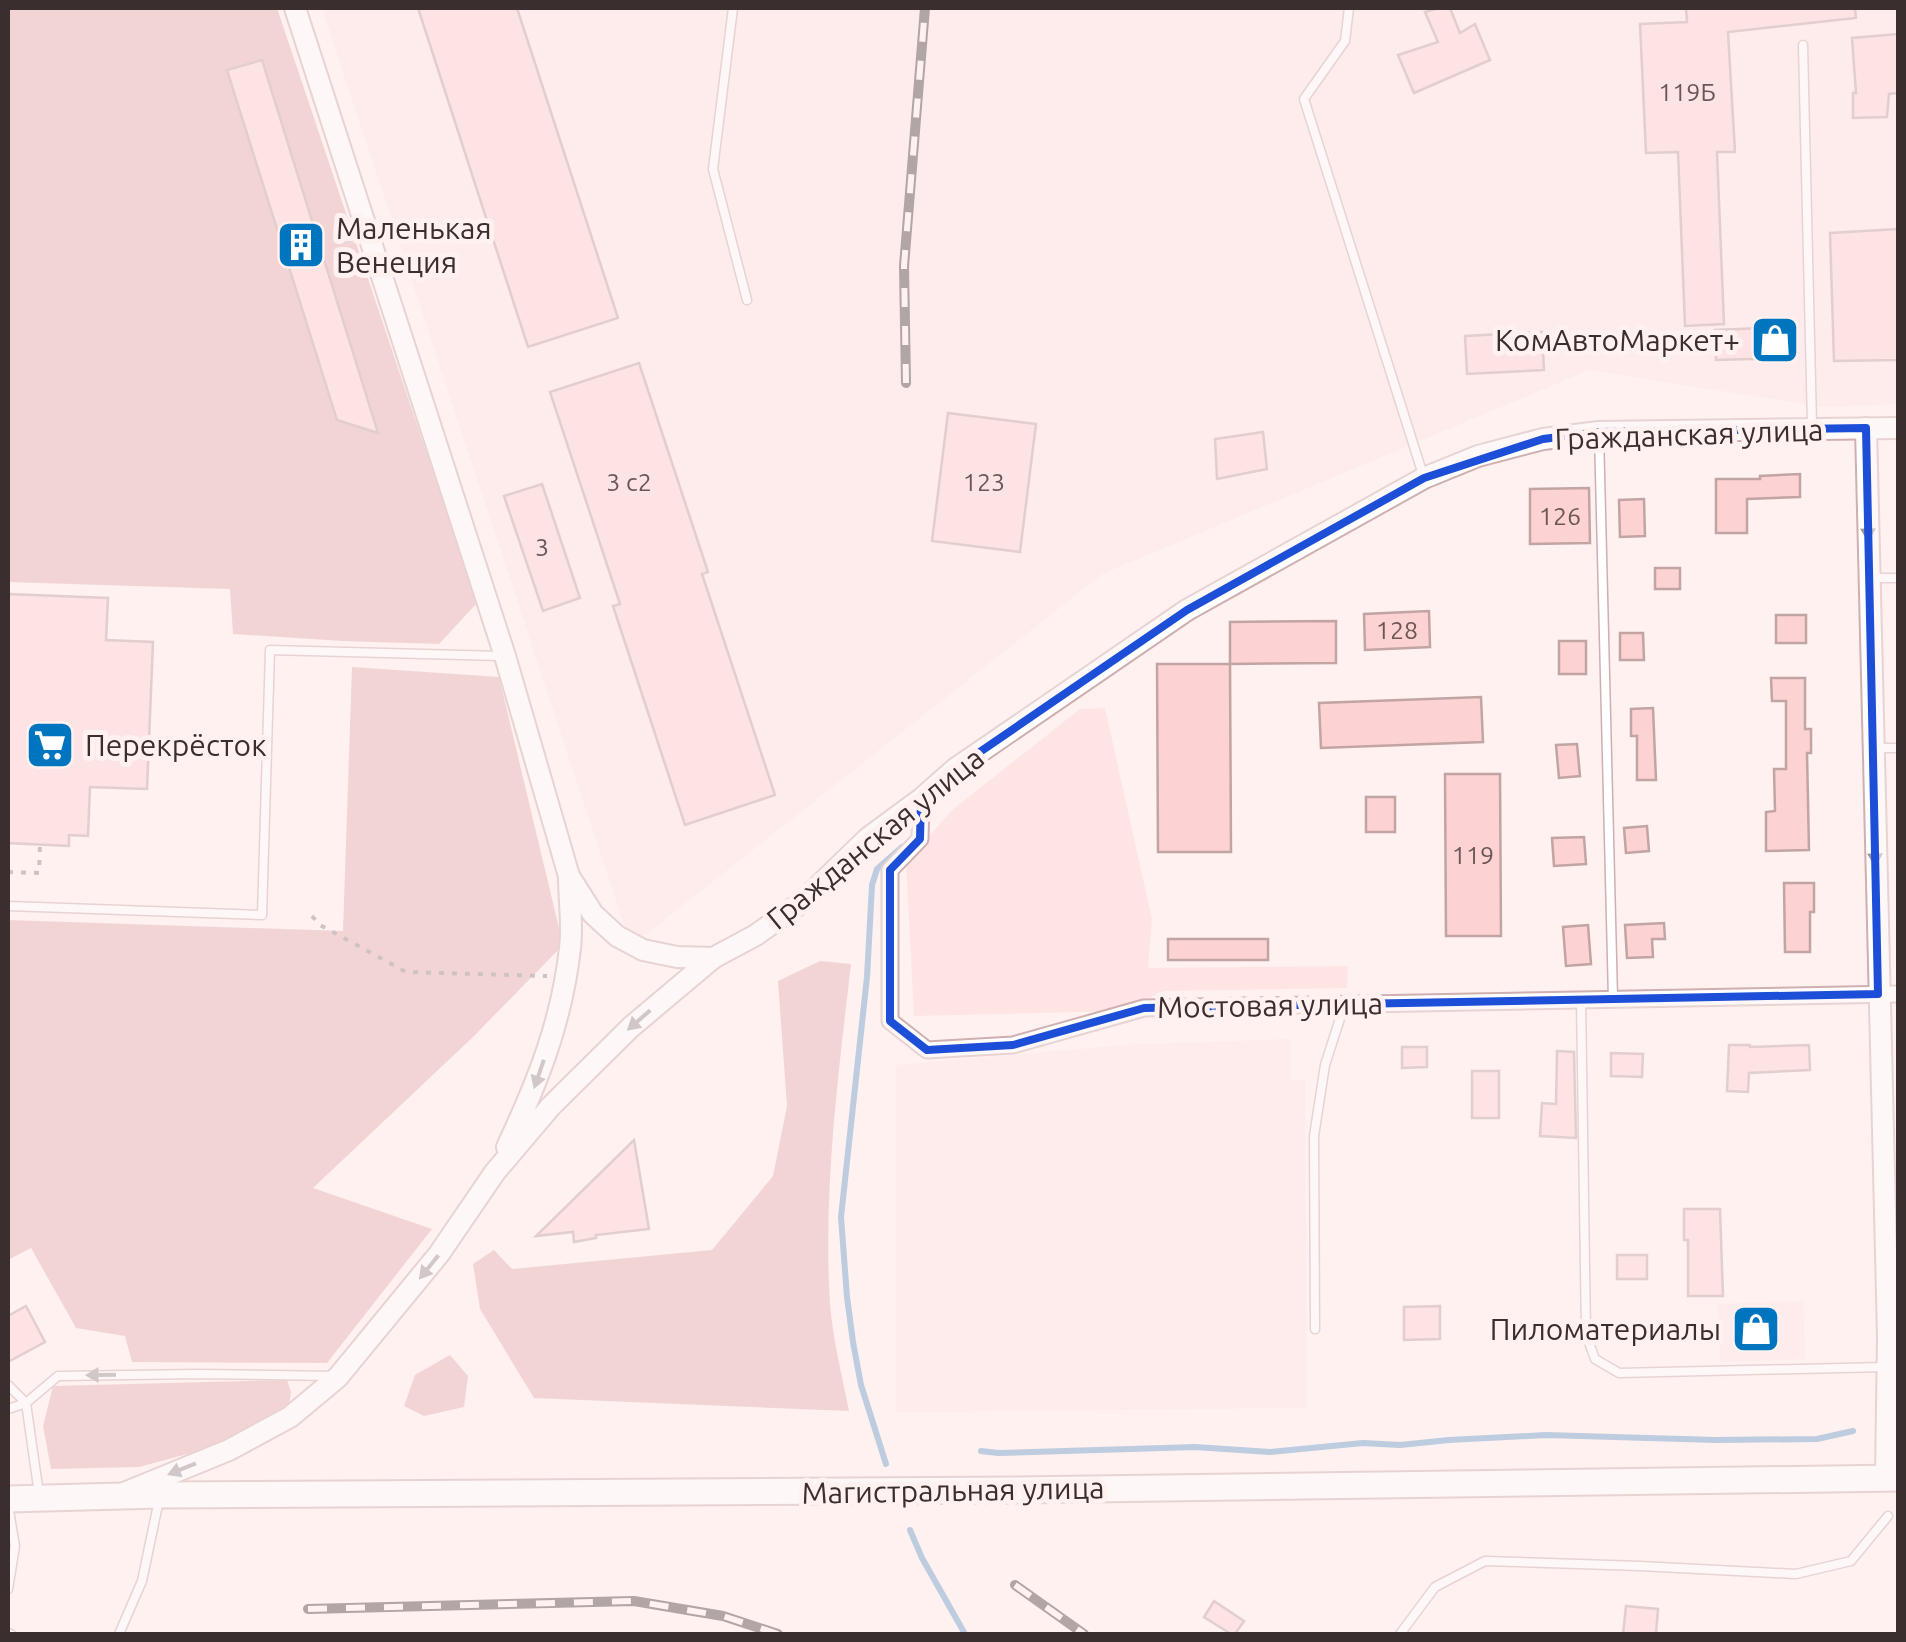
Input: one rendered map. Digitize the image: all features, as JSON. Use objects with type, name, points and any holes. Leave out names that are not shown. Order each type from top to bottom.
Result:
[{"type":"main road","name":"Магистральная улица","points":[[8,1502],[160,1495],[1018,1490],[1892,1478]]},
{"type":"street","points":[[294,8],[505,656],[568,876],[571,944],[560,1011],[536,1084],[496,1172]]},
{"type":"street","points":[[1866,428],[1873,748],[1888,994],[1892,1226],[1887,1367],[1892,1478]]},
{"type":"street","name":"Гражданская улица","points":[[118,1496],[229,1450],[290,1417],[338,1376],[439,1254],[496,1172],[551,1106],[630,1027],[714,958],[756,935],[802,902],[868,838],[954,769],[1187,610],[1424,478],[1478,456],[1543,438],[1598,432],[1898,428]]},
{"type":"street","name":"Мостовая улица","points":[[921,799],[920,839],[890,870],[890,1021],[927,1050],[1013,1045],[1144,1008],[1888,994]]},
{"type":"street","points":[[568,876],[593,914],[617,936],[643,950],[677,957],[714,958]]},
{"type":"lane","points":[[733,8],[713,169],[747,300]]},
{"type":"lane","points":[[1348,8],[1345,42],[1304,100],[1424,478]]},
{"type":"lane","points":[[1803,45],[1812,430]]},
{"type":"lane","points":[[1598,432],[1613,998]]},
{"type":"lane","points":[[1869,578],[1898,578]]},
{"type":"lane","points":[[8,906],[262,915],[270,650],[505,656]]},
{"type":"lane","points":[[1873,748],[1898,748]]},
{"type":"lane","points":[[1582,999],[1586,1334],[1595,1358],[1619,1373],[1887,1367]]},
{"type":"lane","points":[[1315,1329],[1314,1136],[1325,1065],[1344,1003]]},
{"type":"lane","points":[[8,1409],[26,1402],[58,1376],[338,1376]]},
{"type":"lane","points":[[8,1386],[26,1402],[39,1498]]},
{"type":"lane","points":[[120,1634],[142,1581],[160,1495]]},
{"type":"lane","points":[[8,1502],[15,1546],[8,1590]]},
{"type":"lane","points":[[1400,1634],[1435,1588],[1486,1562],[1796,1574],[1851,1561],[1888,1516]]},
{"type":"path","points":[[8,872],[39,873],[40,844]]},
{"type":"path","points":[[312,916],[320,925],[406,972],[566,976]]},
{"type":"highlighted area","points":[[1866,428],[1878,994],[1144,1008],[1013,1045],[927,1050],[890,1021],[890,870],[920,839],[921,799],[955,769],[1187,610],[1424,478],[1543,439],[1599,432]]},
{"type":"shaded area","points":[[8,8],[277,8],[477,603],[439,644],[233,634],[230,589],[8,582]]},
{"type":"shaded area","points":[[322,8],[1898,8],[1898,404],[1822,407],[1589,370],[1102,574],[631,946]]},
{"type":"shaded area","points":[[352,667],[499,677],[563,945],[473,1037],[313,1188],[432,1229],[327,1363],[132,1362],[125,1336],[76,1328],[31,1248],[8,1260],[8,920],[343,931]]},
{"type":"shaded area","points":[[1105,708],[1152,919],[1148,968],[1348,966],[1347,988],[1165,991],[1118,1011],[914,1016],[906,862],[952,810],[1080,709]]},
{"type":"shaded area","points":[[820,961],[851,964],[828,1219],[831,1317],[849,1411],[534,1398],[480,1309],[473,1264],[494,1250],[512,1269],[712,1250],[773,1176],[787,1106],[778,981]]},
{"type":"shaded area","points":[[1291,1039],[1291,1080],[1305,1080],[1307,1408],[896,1412],[896,1065],[1126,1045]]},
{"type":"shaded area","points":[[1803,1301],[1805,1359],[1720,1362],[1718,1304]]},
{"type":"shaded area","points":[[450,1355],[468,1376],[464,1407],[424,1416],[404,1406],[415,1375]]},
{"type":"shaded area","points":[[287,1380],[291,1392],[289,1407],[217,1446],[139,1467],[51,1469],[43,1426],[53,1386]]},
{"type":"building","points":[[418,8],[517,8],[618,318],[528,347]]},
{"type":"building","points":[[1450,8],[1460,33],[1475,24],[1490,60],[1414,93],[1398,55],[1438,42],[1425,12]]},
{"type":"building","points":[[1686,8],[1855,8],[1856,18],[1728,32],[1735,152],[1717,152],[1724,324],[1685,326],[1678,152],[1646,153],[1640,24],[1687,22]]},
{"type":"building","points":[[1898,34],[1898,93],[1889,94],[1887,117],[1853,118],[1856,93],[1852,38]]},
{"type":"building","name":"Маленькая Венеция","points":[[262,60],[378,433],[337,420],[227,70]]},
{"type":"building","points":[[1898,229],[1898,360],[1834,361],[1830,233]]},
{"type":"building","points":[[1789,327],[1790,358],[1716,360],[1715,330]]},
{"type":"building","points":[[1542,332],[1544,370],[1467,374],[1465,336]]},
{"type":"building","points":[[639,363],[708,572],[702,574],[775,795],[685,825],[613,606],[620,604],[550,392]]},
{"type":"building","points":[[948,413],[1036,424],[1020,552],[932,541]]},
{"type":"building","points":[[1263,432],[1267,469],[1217,479],[1215,439]]},
{"type":"building","points":[[1800,474],[1800,497],[1747,499],[1747,533],[1716,533],[1716,479]]},
{"type":"building","points":[[542,484],[580,598],[543,611],[504,496]]},
{"type":"building","points":[[1589,488],[1590,543],[1530,544],[1530,489]]},
{"type":"building","points":[[1644,499],[1645,536],[1620,537],[1619,500]]},
{"type":"building","points":[[1655,568],[1680,568],[1680,589],[1655,589]]},
{"type":"building","name":"Перекрёсток","points":[[8,594],[108,598],[106,640],[153,642],[147,789],[90,787],[88,836],[69,835],[69,846],[8,843]]},
{"type":"building","points":[[1429,611],[1430,647],[1365,650],[1364,614]]},
{"type":"building","points":[[1776,615],[1806,615],[1806,643],[1776,643]]},
{"type":"building","points":[[1336,621],[1336,663],[1230,664],[1230,622]]},
{"type":"building","points":[[1620,633],[1643,633],[1644,660],[1620,660]]},
{"type":"building","points":[[1559,641],[1586,641],[1586,674],[1559,674]]},
{"type":"building","points":[[1157,664],[1230,664],[1231,852],[1158,852]]},
{"type":"building","points":[[1771,678],[1805,678],[1805,729],[1811,729],[1811,753],[1807,753],[1809,850],[1766,851],[1766,812],[1775,811],[1774,769],[1786,769],[1786,701],[1772,701]]},
{"type":"building","points":[[1481,697],[1483,742],[1321,748],[1319,703]]},
{"type":"building","points":[[1653,708],[1656,780],[1637,780],[1637,736],[1631,736],[1631,709]]},
{"type":"building","points":[[1577,744],[1580,776],[1559,778],[1556,745]]},
{"type":"building","points":[[1445,774],[1500,774],[1501,936],[1446,936]]},
{"type":"building","points":[[1366,797],[1395,797],[1395,832],[1366,832]]},
{"type":"building","points":[[1647,826],[1649,851],[1626,853],[1624,828]]},
{"type":"building","points":[[1584,837],[1586,864],[1554,866],[1552,838]]},
{"type":"building","points":[[1784,883],[1814,883],[1810,952],[1785,952]]},
{"type":"building","points":[[1664,923],[1665,939],[1652,939],[1653,957],[1627,958],[1625,925]]},
{"type":"building","points":[[1588,925],[1591,964],[1566,966],[1563,927]]},
{"type":"building","points":[[1168,939],[1268,939],[1268,960],[1168,960]]},
{"type":"building","points":[[1729,1045],[1809,1045],[1810,1070],[1749,1073],[1748,1092],[1727,1091]]},
{"type":"building","points":[[1402,1047],[1427,1047],[1427,1067],[1402,1068]]},
{"type":"building","points":[[1557,1051],[1574,1052],[1576,1138],[1540,1136],[1542,1103],[1556,1104]]},
{"type":"building","points":[[1611,1053],[1643,1054],[1642,1077],[1611,1076]]},
{"type":"building","points":[[1472,1071],[1499,1071],[1499,1118],[1472,1118]]},
{"type":"building","points":[[634,1140],[649,1229],[596,1235],[574,1242],[573,1232],[536,1236]]},
{"type":"building","points":[[1684,1209],[1720,1209],[1723,1296],[1688,1296]]},
{"type":"building","points":[[1617,1255],[1647,1255],[1647,1279],[1617,1279]]},
{"type":"building","points":[[26,1306],[45,1342],[8,1362],[8,1316]]},
{"type":"building","points":[[1440,1306],[1440,1339],[1404,1340],[1404,1307]]},
{"type":"building","points":[[1214,1601],[1244,1621],[1235,1634],[1204,1617]]},
{"type":"building","points":[[1626,1606],[1658,1609],[1656,1634],[1623,1634]]},
{"type":"waterway","points":[[886,1464],[861,1385],[853,1342],[841,1217],[867,977],[872,885],[877,869],[902,847]]},
{"type":"waterway","points":[[981,1451],[1195,1447],[1270,1452],[1363,1443],[1400,1445],[1546,1435],[1817,1439],[1853,1431]]},
{"type":"waterway","points":[[910,1530],[965,1634]]},
{"type":"railway","points":[[906,383],[904,266],[925,8]]},
{"type":"railway","points":[[1015,1585],[1084,1634]]},
{"type":"railway","points":[[308,1609],[634,1601],[723,1616],[778,1634]]},
{"type":"place","name":"Маленькая Венеция","points":[[301,245]]},
{"type":"place","name":"КомАвтоМаркет+","points":[[1775,340]]},
{"type":"place","name":"Перекрёсток","points":[[50,745]]},
{"type":"place","name":"Пиломатериалы","points":[[1756,1329]]}]
